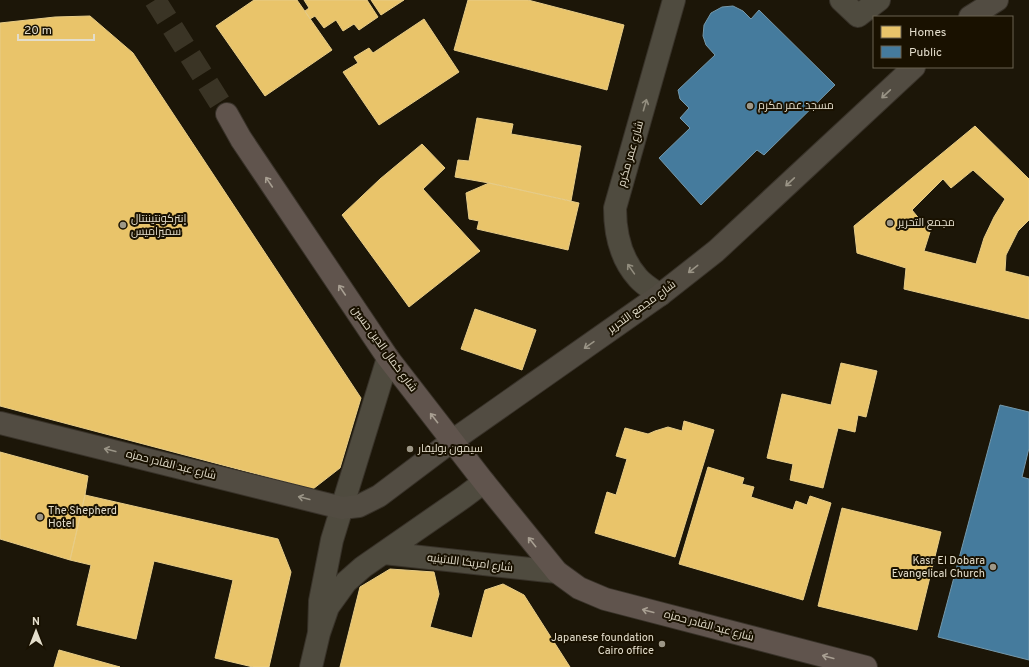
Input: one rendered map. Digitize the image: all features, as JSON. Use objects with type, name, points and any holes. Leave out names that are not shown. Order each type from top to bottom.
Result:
[{"type":"highway","name":"شارع كمال الدين حسين","points":[[227,114],[240,139],[388,358],[556,572]]},
{"type":"highway","name":"شارع عبد القادر حمزه","points":[[556,572],[579,588],[604,599],[866,667]]},
{"type":"street","name":"شارع عمر مكرم","points":[[660,295],[639,279],[629,267],[617,239],[615,224],[616,208],[674,0]]},
{"type":"street","points":[[841,0],[858,16],[879,0]]},
{"type":"street","points":[[970,16],[986,0]]},
{"type":"street","points":[[971,16],[997,0]]},
{"type":"street","name":"شارع مجمع التحرير","points":[[342,508],[359,506],[379,496],[452,441],[660,295],[716,251],[913,68]]},
{"type":"street","points":[[311,667],[318,633],[320,601],[325,572],[342,508],[388,358]]},
{"type":"street","name":"شارع عبد القادر حمزه","points":[[0,423],[342,508]]},
{"type":"street","points":[[318,633],[328,607],[346,582],[363,567],[464,498],[484,482]]},
{"type":"street","name":"شارع امريكا اللاتينيه","points":[[384,553],[556,572]]},
{"type":"building: Homes","points":[[254,0],[297,0],[332,50],[265,96],[216,26]]},
{"type":"building: Homes","points":[[304,0],[367,0],[378,17],[359,30],[354,24],[343,31],[336,20],[324,28],[315,16],[310,19],[305,11],[309,8]]},
{"type":"building: Homes","points":[[371,0],[404,0],[381,15]]},
{"type":"building: Homes","points":[[468,0],[528,0],[624,25],[607,90],[454,50]]},
{"type":"building: Homes","name":"إنتركونتيننتال سميراميس","points":[[90,16],[133,53],[361,398],[340,468],[313,489],[0,406],[0,23],[55,17]]},
{"type":"building: Homes","points":[[424,19],[459,72],[379,125],[343,72],[358,63],[354,57],[369,48],[373,53]]},
{"type":"building: Homes","points":[[477,118],[513,124],[511,134],[581,146],[571,201],[455,177],[458,160],[469,161]]},
{"type":"building: Homes","name":"مجمع التحرير","points":[[975,126],[1029,179],[1029,220],[1018,231],[1006,255],[1005,271],[1029,277],[1029,319],[904,289],[906,268],[857,253],[854,226]],"holes":[[[973,170],[1005,199],[984,238],[976,264],[924,251],[930,232],[912,210],[943,179],[951,188]]]},
{"type":"building: Homes","points":[[422,144],[445,168],[423,189],[480,251],[409,307],[342,215],[380,179]]},
{"type":"building: Homes","points":[[489,183],[579,203],[568,250],[477,229],[479,221],[469,219],[466,193]]},
{"type":"building: Homes","points":[[475,309],[536,330],[522,370],[461,349]]},
{"type":"building: Homes","points":[[841,363],[877,371],[866,417],[858,415],[855,432],[838,428],[823,488],[790,480],[793,464],[767,458],[782,394],[831,405]]},
{"type":"building: Homes","points":[[684,421],[714,430],[675,557],[595,533],[607,492],[616,495],[627,459],[616,456],[625,428],[648,434],[668,427],[682,431]]},
{"type":"building: Homes","name":"The Shepherd Hotel","points":[[0,452],[88,476],[70,560],[0,539]]},
{"type":"building: Homes","points":[[708,467],[744,478],[742,484],[754,487],[751,497],[793,510],[796,501],[807,505],[810,496],[831,503],[803,600],[679,564]]},
{"type":"building: Homes","points":[[85,495],[278,539],[291,572],[269,667],[253,667],[215,658],[233,580],[154,561],[136,639],[77,625],[91,565],[70,560]]},
{"type":"building: Homes","points":[[842,508],[941,532],[917,630],[818,606]]},
{"type":"building: Homes","points":[[390,569],[434,572],[439,594],[430,627],[472,638],[485,590],[503,584],[524,595],[570,667],[340,667],[360,587]]},
{"type":"building: Homes","points":[[59,650],[120,667],[54,667]]},
{"type":"building: Public","name":"مسجد عمر مكرم","points":[[733,6],[743,11],[751,19],[759,10],[835,85],[764,155],[757,150],[701,205],[659,158],[690,128],[680,118],[689,108],[680,99],[678,90],[715,55],[706,45],[703,36],[704,25],[711,13],[722,7]]},
{"type":"building: Public","name":"Kasr El Dobara Evangelical Church","points":[[1000,405],[1029,412],[1029,448],[1022,477],[1029,479],[1029,660],[938,637]]},
{"type":"tunnel","points":[[155,0],[227,114]]},
{"type":"place","name":"مسجد عمر مكرم","points":[[750,106]]},
{"type":"place","name":"مجمع التحرير","points":[[890,223]]},
{"type":"place","name":"إنتركونتيننتال سميراميس","points":[[123,225]]},
{"type":"place","name":"سيمون بوليفار","points":[[410,449]]},
{"type":"place","name":"The Shepherd Hotel","points":[[40,517]]},
{"type":"place","name":"Kasr El Dobara Evangelical Church","points":[[993,567]]},
{"type":"place","name":"Japanese foundation Cairo office","points":[[662,644]]}]
